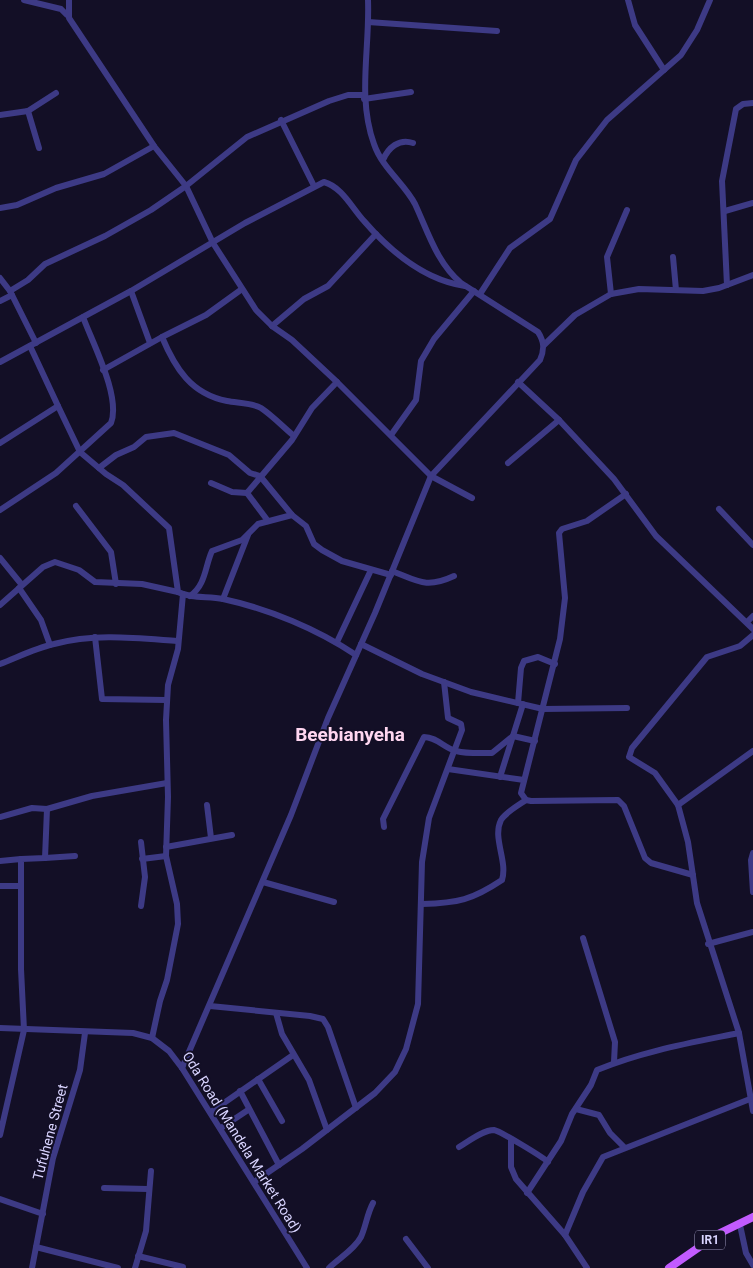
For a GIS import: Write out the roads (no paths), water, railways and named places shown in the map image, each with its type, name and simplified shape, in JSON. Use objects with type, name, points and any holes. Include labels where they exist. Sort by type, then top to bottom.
[{"type":"main road","name":"IR1","points":[[669,1268],[718,1234],[740,1225],[753,1217]]},
{"type":"street","points":[[24,0],[61,9],[67,15],[154,146],[186,186],[212,242],[256,310],[337,382],[431,476],[472,498]]},
{"type":"street","points":[[67,15],[69,0]]},
{"type":"street","points":[[182,1068],[263,882],[328,718],[431,476],[540,360],[544,345],[543,339],[538,332],[456,279],[440,258],[411,196],[383,160],[374,145],[364,97],[368,0]]},
{"type":"street","points":[[628,0],[634,26],[664,70]]},
{"type":"street","points":[[391,434],[416,400],[421,361],[434,339],[510,248],[550,219],[576,160],[607,120],[686,48],[710,0]]},
{"type":"street","points":[[368,22],[497,31]]},
{"type":"street","points":[[0,301],[28,280],[45,264],[105,236],[186,186],[247,137],[282,120],[348,95],[364,97],[411,92]]},
{"type":"street","points":[[0,115],[28,111],[56,93]]},
{"type":"street","points":[[727,285],[725,211],[722,181],[735,112],[743,104],[753,103]]},
{"type":"street","points":[[28,111],[39,148]]},
{"type":"street","points":[[282,120],[314,186]]},
{"type":"street","points":[[383,160],[394,146],[403,142],[413,143]]},
{"type":"street","points":[[0,208],[17,205],[56,188],[104,174],[154,146]]},
{"type":"street","points":[[0,362],[131,291],[212,242],[324,182],[334,185],[396,255],[441,281],[474,290]]},
{"type":"street","points":[[725,211],[753,202]]},
{"type":"street","points":[[611,294],[608,257],[627,210]]},
{"type":"street","points":[[272,326],[304,299],[328,286],[376,234]]},
{"type":"street","points":[[673,257],[676,290]]},
{"type":"street","points":[[544,345],[575,315],[611,294],[639,289],[703,291],[727,285],[753,275]]},
{"type":"street","points":[[0,278],[11,293],[58,406],[80,452],[123,485],[169,528],[180,593],[178,649],[166,700],[166,856],[177,904],[178,924],[152,1038]]},
{"type":"street","points":[[103,370],[150,343],[206,315],[242,289]]},
{"type":"street","points":[[131,291],[150,343]]},
{"type":"street","points":[[0,510],[56,473],[111,424],[115,414],[112,397],[83,317]]},
{"type":"street","points":[[162,337],[174,364],[190,383],[204,394],[221,400],[262,408],[294,436]]},
{"type":"street","points":[[247,493],[294,436],[312,408],[337,382]]},
{"type":"street","points":[[518,382],[559,420],[626,494],[656,536],[753,629]]},
{"type":"street","points":[[0,443],[58,406]]},
{"type":"street","points":[[508,463],[559,420]]},
{"type":"street","points":[[99,468],[116,455],[134,447],[146,436],[174,433],[229,455],[250,473],[260,476],[292,515],[306,526],[314,544],[342,561],[430,584],[438,583],[454,576]]},
{"type":"street","points":[[211,483],[232,492],[247,493],[268,521]]},
{"type":"street","points":[[526,800],[521,793],[555,664],[565,598],[559,533],[562,529],[586,521],[626,494]]},
{"type":"street","points":[[76,506],[111,552],[116,584]]},
{"type":"street","points":[[719,509],[753,544]]},
{"type":"street","points":[[190,596],[198,589],[205,575],[212,550],[242,540],[258,524],[292,515]]},
{"type":"street","points":[[222,599],[250,532]]},
{"type":"street","points":[[0,558],[41,620],[50,645]]},
{"type":"street","points":[[0,605],[43,567],[55,562],[79,570],[95,582],[142,584],[190,596],[222,599],[269,612],[337,642],[356,655]]},
{"type":"street","points":[[337,642],[371,570]]},
{"type":"street","points":[[747,622],[753,616]]},
{"type":"street","points":[[565,1235],[596,1166],[603,1157],[624,1147],[752,1105],[739,1033],[708,944],[697,903],[688,842],[678,805],[655,773],[630,757],[630,752],[706,657],[740,646],[753,634]]},
{"type":"street","points":[[0,664],[50,645],[95,637],[121,636],[177,641]]},
{"type":"street","points":[[95,637],[102,699],[166,700]]},
{"type":"street","points":[[361,644],[470,692],[543,709],[627,708]]},
{"type":"street","points":[[500,777],[513,736],[520,704],[521,668],[524,661],[538,657],[555,664]]},
{"type":"street","points":[[254,1182],[327,1130],[384,1085],[395,1072],[416,1022],[422,904],[422,862],[429,818],[455,751],[462,726],[448,718],[444,682]]},
{"type":"street","points":[[384,827],[383,819],[424,737],[430,737],[455,751],[492,753],[513,736]]},
{"type":"street","points":[[513,736],[535,741]]},
{"type":"street","points":[[678,805],[753,751]]},
{"type":"street","points":[[448,769],[524,780]]},
{"type":"street","points":[[0,817],[32,808],[47,809],[92,796],[167,783]]},
{"type":"street","points":[[422,904],[455,903],[476,896],[502,880],[505,872],[499,827],[502,819],[526,800],[618,800],[624,806],[646,858],[651,863],[693,875]]},
{"type":"street","points":[[207,805],[211,838]]},
{"type":"street","points":[[45,858],[47,809]]},
{"type":"street","points":[[166,847],[232,835]]},
{"type":"street","points":[[141,842],[145,877],[141,906]]},
{"type":"street","points":[[753,853],[751,860],[753,892]]},
{"type":"street","points":[[0,861],[75,856]]},
{"type":"street","points":[[142,859],[166,856]]},
{"type":"street","points":[[0,1135],[24,1030],[21,969],[21,859]]},
{"type":"street","points":[[263,882],[334,902]]},
{"type":"street","points":[[0,886],[21,886]]},
{"type":"street","points":[[708,944],[753,932]]},
{"type":"street","points":[[583,938],[615,1042],[614,1062]]},
{"type":"street","points":[[210,1006],[310,1016],[325,1021],[356,1108]]},
{"type":"street","points":[[276,1013],[282,1034],[292,1055],[309,1080],[327,1130]]},
{"type":"street","name":"Oda Road (Mandela Market Road)","points":[[0,1028],[85,1033],[133,1033],[152,1038],[169,1051],[211,1112],[307,1268]]},
{"type":"street","name":"Tufuhene Street","points":[[32,1268],[53,1158],[80,1070],[85,1033]]},
{"type":"street","points":[[526,1194],[548,1162],[591,1085],[594,1073],[614,1062],[654,1050],[739,1033]]},
{"type":"street","points":[[211,1112],[292,1055]]},
{"type":"street","points":[[258,1079],[282,1121]]},
{"type":"street","points":[[240,1091],[248,1110],[267,1140],[279,1165]]},
{"type":"street","points":[[576,1109],[593,1111],[599,1115],[610,1133],[624,1147]]},
{"type":"street","points":[[221,1128],[248,1110]]},
{"type":"street","points":[[459,1147],[485,1133],[495,1130],[540,1155],[548,1162]]},
{"type":"street","points":[[511,1139],[511,1167],[516,1180],[526,1194],[565,1235],[587,1268]]},
{"type":"street","points":[[135,1268],[146,1231],[151,1171]]},
{"type":"street","points":[[104,1188],[148,1189]]},
{"type":"street","points":[[0,1199],[43,1214]]},
{"type":"street","points":[[329,1268],[355,1246],[360,1239],[366,1216],[373,1203]]},
{"type":"street","points":[[740,1225],[746,1253],[753,1265]]},
{"type":"street","points":[[406,1239],[428,1268]]},
{"type":"street","points":[[36,1247],[118,1268]]},
{"type":"street","points":[[138,1256],[184,1267]]},
{"type":"district","name":"Beebianyeha","points":[[350,734]]}]
